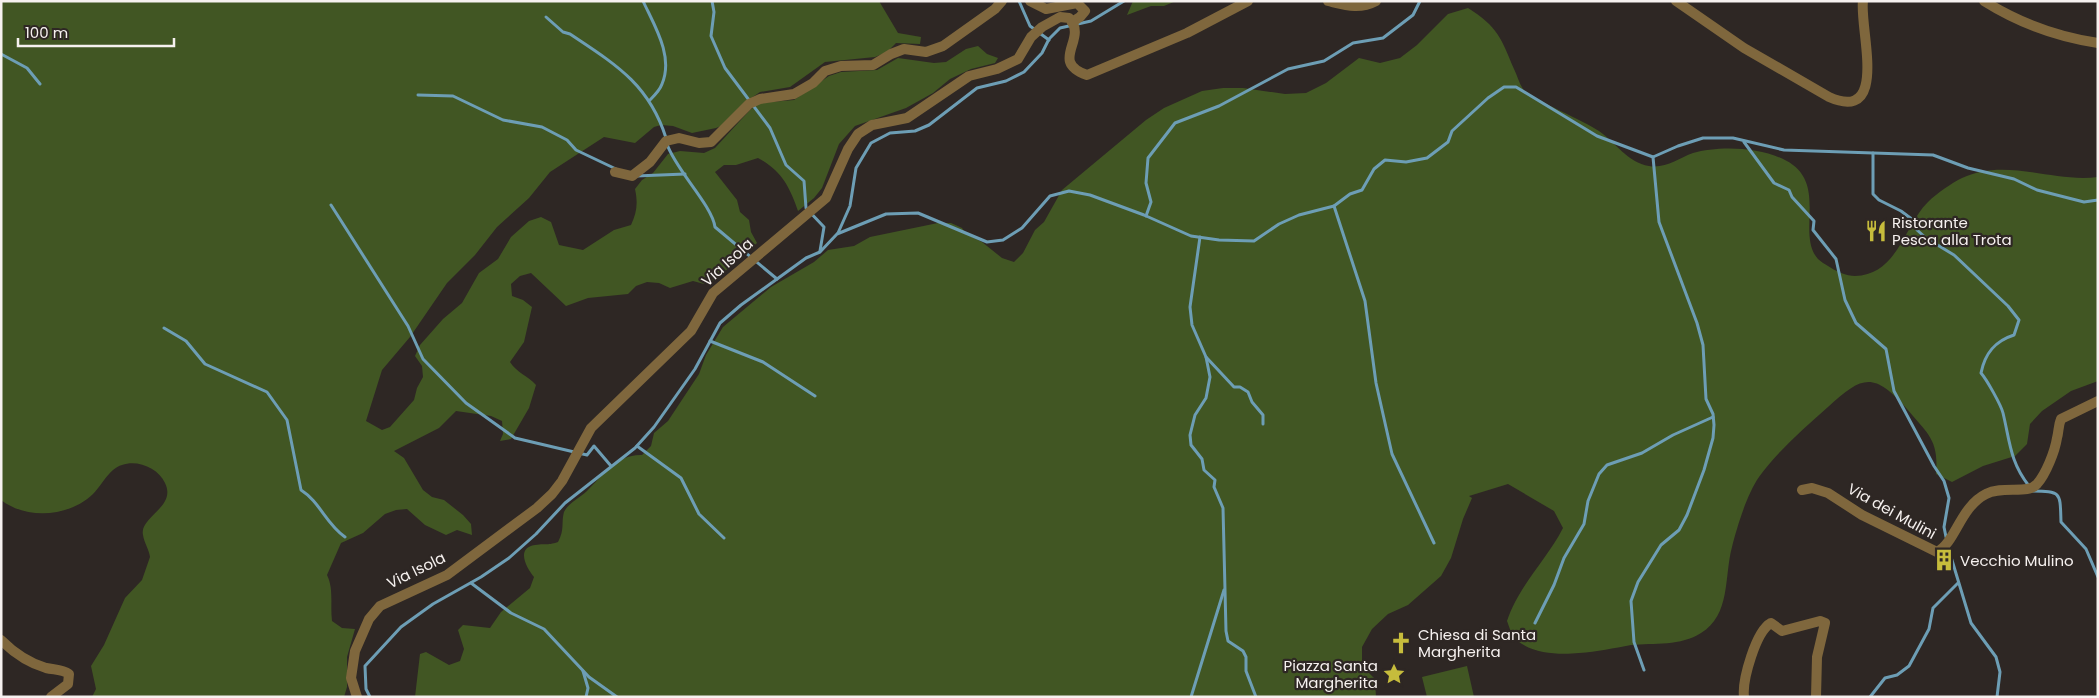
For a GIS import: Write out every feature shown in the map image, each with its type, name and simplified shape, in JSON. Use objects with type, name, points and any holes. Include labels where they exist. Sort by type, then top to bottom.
[{"type":"street","points":[[615,172],[632,176],[650,162],[666,141],[679,138],[699,143],[711,142],[749,104],[760,99],[794,94],[813,83],[825,71],[842,66],[873,65],[891,54],[904,50],[926,52],[943,46],[995,9],[1002,1]]},
{"type":"street","points":[[1030,1],[1046,9],[1077,2],[1083,6],[1085,11],[1072,22],[1076,33],[1068,55],[1070,65],[1078,72],[1087,75],[1187,33],[1248,1]]},
{"type":"street","points":[[1328,1],[1352,7],[1366,7],[1376,1]]},
{"type":"street","points":[[1676,1],[1744,48],[1838,101],[1850,101],[1860,97],[1868,80],[1863,1]]},
{"type":"street","points":[[1984,1],[2015,19],[2056,34],[2098,43]]},
{"type":"street","name":"Via Isola","points":[[357,697],[351,678],[355,651],[369,620],[380,606],[447,575],[538,508],[562,481],[591,428],[691,331],[713,293],[826,198],[848,149],[858,134],[872,125],[907,118],[969,76],[997,69],[1018,59],[1031,37],[1054,20],[1060,17],[1069,18],[1072,22]]},
{"type":"street","name":"Via dei Mulini","points":[[1802,490],[1812,488],[1828,493],[1862,516],[1937,552],[1944,546],[1970,505],[1985,494],[2010,488],[2026,490],[2033,488],[2041,477],[2055,446],[2062,419],[2098,401]]},
{"type":"street","points":[[1744,697],[1746,671],[1764,628],[1771,623],[1782,631],[1820,621],[1825,623],[1825,629],[1817,657],[1816,697]]},
{"type":"street","points":[[1,640],[28,661],[47,668],[65,670],[70,674],[68,684],[51,697]]},
{"type":"green space","points":[[1,1],[879,1],[898,33],[921,37],[920,44],[896,43],[887,52],[875,57],[825,62],[790,87],[760,92],[744,103],[721,126],[716,128],[692,133],[673,126],[661,125],[654,127],[635,143],[604,137],[550,172],[529,198],[497,227],[475,255],[447,283],[410,337],[382,370],[366,421],[382,430],[390,427],[414,400],[417,388],[423,377],[422,366],[415,356],[420,345],[443,319],[462,303],[479,273],[498,259],[511,237],[529,221],[541,217],[551,222],[559,245],[583,250],[614,230],[631,225],[636,207],[635,189],[642,180],[653,173],[668,154],[680,151],[704,153],[715,148],[750,110],[760,103],[794,100],[829,76],[841,72],[877,70],[898,58],[934,63],[946,62],[966,49],[978,46],[987,54],[998,58],[995,63],[971,69],[950,79],[933,93],[906,108],[855,126],[839,144],[822,188],[814,198],[798,211],[792,194],[784,180],[773,168],[758,158],[736,165],[724,165],[715,172],[737,200],[740,212],[749,220],[751,232],[757,243],[715,280],[704,284],[693,281],[670,288],[659,283],[647,282],[636,286],[628,294],[588,298],[566,306],[531,273],[520,276],[511,284],[512,296],[523,300],[532,307],[524,342],[510,362],[536,385],[529,408],[511,439],[500,441],[503,434],[502,421],[491,416],[456,411],[439,428],[394,451],[404,458],[423,490],[432,497],[444,500],[463,515],[471,524],[472,535],[457,530],[446,535],[425,525],[407,509],[385,514],[363,533],[341,543],[327,575],[331,591],[332,621],[342,628],[355,629],[347,657],[347,687],[344,697],[92,697],[96,689],[91,666],[104,645],[125,598],[142,580],[150,557],[143,529],[166,499],[167,491],[165,483],[156,471],[142,464],[134,463],[120,466],[113,470],[93,494],[83,502],[60,511],[35,513],[23,511],[1,500]]},
{"type":"green space","points":[[1133,1],[1176,1],[1164,6],[1151,6],[1127,15]]},
{"type":"green space","points":[[1468,8],[1486,21],[1497,34],[1506,49],[1519,82],[1527,93],[1599,131],[1628,157],[1641,164],[1655,167],[1704,150],[1744,149],[1771,154],[1793,165],[1802,175],[1807,187],[1812,249],[1822,262],[1834,270],[1848,275],[1855,276],[1869,273],[1881,267],[1899,247],[1928,202],[1945,188],[1962,178],[1979,172],[1995,170],[2012,170],[2064,177],[2098,177],[2098,381],[2071,391],[2042,411],[2030,424],[2027,444],[2015,456],[1983,466],[1952,482],[1936,474],[1936,453],[1931,438],[1896,397],[1877,384],[1868,382],[1850,389],[1792,440],[1759,477],[1747,501],[1737,530],[1732,547],[1725,594],[1717,616],[1711,625],[1701,633],[1676,642],[1631,645],[1592,652],[1563,654],[1536,650],[1515,638],[1507,621],[1512,608],[1563,528],[1554,511],[1508,484],[1469,496],[1472,498],[1463,519],[1451,558],[1441,576],[1408,605],[1388,614],[1372,629],[1362,647],[1362,666],[1375,679],[1376,697],[415,697],[420,654],[426,652],[449,665],[460,661],[464,649],[458,630],[463,625],[490,628],[501,612],[530,588],[534,577],[524,559],[525,550],[535,545],[558,542],[564,512],[568,506],[584,494],[611,467],[625,458],[642,455],[651,446],[654,433],[668,421],[699,374],[706,355],[723,327],[771,287],[814,262],[828,250],[854,246],[870,237],[938,223],[951,223],[962,228],[966,234],[982,242],[1002,258],[1014,262],[1023,253],[1035,230],[1044,222],[1062,190],[1146,120],[1164,108],[1202,91],[1223,88],[1243,88],[1285,94],[1306,93],[1326,83],[1359,58],[1380,63],[1400,58],[1417,45],[1448,14]]},
{"type":"green space","points":[[1467,666],[1474,697],[1427,697],[1422,677]]},
{"type":"waterway","points":[[643,1],[657,30],[666,63],[661,86],[650,100]]},
{"type":"waterway","points":[[712,1],[714,12],[711,36],[725,68],[770,128],[786,165],[804,181],[806,208],[824,227],[820,251]]},
{"type":"waterway","points":[[1019,1],[1030,26],[1049,40]]},
{"type":"waterway","points":[[838,233],[850,206],[856,168],[871,143],[890,133],[915,131],[929,125],[977,88],[1006,81],[1024,72],[1042,53],[1049,39],[1060,28],[1091,21],[1124,1]]},
{"type":"waterway","points":[[1146,216],[1151,202],[1146,183],[1148,158],[1175,123],[1219,106],[1288,69],[1324,61],[1353,43],[1383,38],[1413,15],[1420,1]]},
{"type":"waterway","points":[[546,17],[563,32],[570,34],[602,55],[629,77],[650,103],[659,119],[666,138]]},
{"type":"waterway","points":[[1,54],[27,68],[40,84]]},
{"type":"waterway","points":[[370,697],[366,689],[365,666],[401,627],[433,604],[481,577],[509,558],[536,534],[565,503],[635,448],[654,427],[695,369],[720,323],[741,305],[806,258],[820,252],[837,234],[886,214],[918,213],[987,242],[1003,240],[1022,228],[1050,196],[1069,191],[1090,195],[1144,215],[1191,236],[1219,240],[1254,241],[1279,224],[1299,215],[1334,206],[1350,194],[1362,190],[1374,169],[1385,160],[1406,162],[1427,158],[1448,142],[1452,131],[1488,98],[1504,87],[1516,87],[1597,136],[1653,157],[1703,138],[1733,138],[1784,150],[1933,155],[1968,168],[2014,179],[2037,190],[2084,202],[2098,200]]},
{"type":"waterway","points":[[418,95],[453,96],[503,120],[542,127],[567,140],[576,150],[616,169]]},
{"type":"waterway","points":[[1744,142],[1774,183],[1789,190],[1792,197],[1814,221],[1813,230],[1836,259],[1845,300],[1856,323],[1886,349],[1894,391],[1944,481],[1949,498],[1944,527],[1946,537]]},
{"type":"waterway","points":[[667,144],[677,164],[707,208],[715,227],[777,279]]},
{"type":"waterway","points":[[1873,153],[1873,194],[1879,200],[1901,211],[1913,220],[1917,230],[1926,238],[1954,255],[2008,306],[2019,320],[2014,335],[1996,344],[1988,354],[1981,373],[2002,409],[2014,460],[2029,486]]},
{"type":"waterway","points":[[1644,670],[1634,642],[1631,601],[1638,582],[1661,545],[1679,530],[1687,515],[1704,470],[1713,438],[1714,425],[1713,414],[1706,399],[1703,345],[1697,323],[1659,222],[1653,157]]},
{"type":"waterway","points":[[636,176],[685,174]]},
{"type":"waterway","points":[[331,205],[408,326],[423,359],[466,403],[515,438],[587,455],[594,446],[611,466]]},
{"type":"waterway","points":[[1334,206],[1365,301],[1376,383],[1392,454],[1434,543]]},
{"type":"waterway","points":[[1200,237],[1190,307],[1192,325],[1206,357],[1210,377],[1206,398],[1195,415],[1190,435],[1191,445],[1202,459],[1204,470],[1215,480],[1214,487],[1223,508],[1226,631],[1228,641],[1243,651],[1246,657],[1246,671],[1256,697]]},
{"type":"waterway","points":[[164,328],[186,341],[205,364],[267,392],[287,420],[301,490],[308,495],[338,532],[345,537]]},
{"type":"waterway","points":[[710,341],[763,362],[815,396]]},
{"type":"waterway","points":[[1206,357],[1234,387],[1240,387],[1248,392],[1252,402],[1263,415],[1263,424]]},
{"type":"waterway","points":[[1535,623],[1554,585],[1564,558],[1584,524],[1588,501],[1599,474],[1607,465],[1642,453],[1673,435],[1713,417]]},
{"type":"waterway","points":[[637,446],[681,478],[699,514],[724,538]]},
{"type":"waterway","points":[[2033,491],[2054,493],[2057,496],[2060,505],[2061,522],[2086,549],[2098,577]]},
{"type":"waterway","points":[[1948,547],[1971,623],[1996,657],[2000,672],[1997,697]]},
{"type":"waterway","points":[[471,583],[511,613],[544,629],[589,677],[617,697]]},
{"type":"waterway","points":[[1870,697],[1885,678],[1897,675],[1909,666],[1929,629],[1933,608],[1958,583]]},
{"type":"waterway","points":[[1191,697],[1224,590]]},
{"type":"waterway","points":[[583,671],[588,688],[586,697]]},
{"type":"place","name":"Ristorante Pesca alla Trota","points":[[1876,231]]},
{"type":"place","name":"Vecchio Mulino","points":[[1944,560]]},
{"type":"place","name":"Chiesa di Santa Margherita","points":[[1401,643]]},
{"type":"place","name":"Piazza Santa Margherita","points":[[1394,674]]}]
